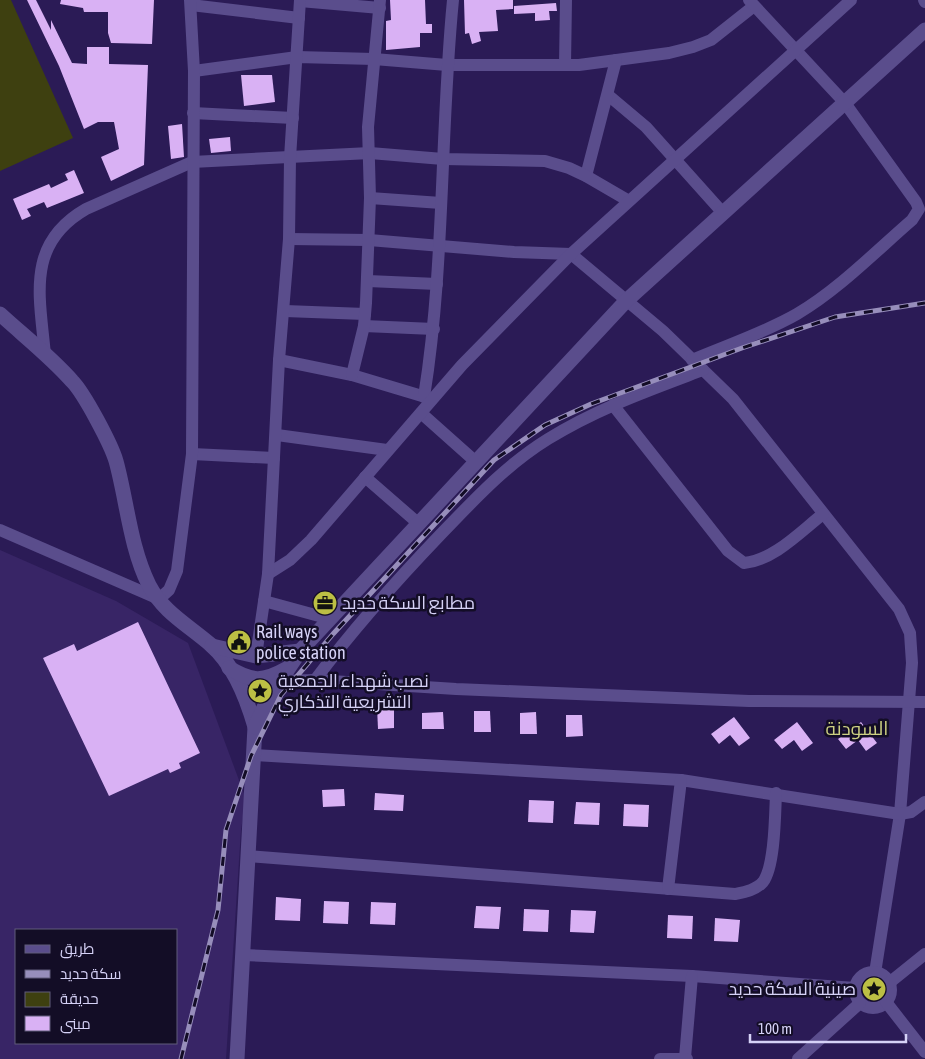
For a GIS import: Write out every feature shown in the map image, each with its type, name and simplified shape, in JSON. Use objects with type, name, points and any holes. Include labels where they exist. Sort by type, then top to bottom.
[{"type":"street","points":[[256,656],[268,574],[279,360],[285,311],[289,239],[290,158],[300,0],[380,4],[368,127],[370,198],[368,282],[365,320],[352,375]]},
{"type":"street","points":[[268,574],[290,560],[311,540],[421,413],[428,398],[437,284],[447,65],[453,0]]},
{"type":"street","points":[[565,65],[566,0]]},
{"type":"street","points":[[428,398],[571,254],[852,0]]},
{"type":"street","points":[[159,600],[169,590],[177,572],[192,454],[192,162],[194,71],[190,3],[299,18]]},
{"type":"street","points":[[194,71],[297,58],[374,59],[447,65],[565,65],[616,60],[669,53],[702,43],[722,32],[752,3],[845,103],[919,209],[912,220],[824,296],[796,314],[764,330],[692,360]]},
{"type":"street","points":[[255,727],[283,675],[300,651],[626,301],[925,30]]},
{"type":"street","points":[[586,176],[616,60]]},
{"type":"street","points":[[608,96],[646,127],[723,213]]},
{"type":"street","points":[[193,113],[293,118]]},
{"type":"street","points":[[45,355],[40,268],[55,235],[72,217],[86,209],[192,162],[370,153],[442,159],[545,161],[569,168],[586,176],[629,201]]},
{"type":"street","points":[[370,198],[441,203]]},
{"type":"street","points":[[289,239],[369,240],[514,252],[571,254],[663,331],[733,399],[899,609],[910,633],[912,663],[900,814],[875,973]]},
{"type":"street","points":[[368,282],[437,284]]},
{"type":"street","points":[[285,311],[434,329]]},
{"type":"street","points":[[0,314],[74,382],[104,434],[115,459],[139,556],[149,584],[169,613],[212,646],[228,667],[241,687],[255,727],[237,1059]]},
{"type":"street","points":[[279,360],[352,375],[428,398]]},
{"type":"street","points":[[315,680],[361,620],[480,491],[513,464],[547,439],[613,405],[703,370]]},
{"type":"street","points":[[613,405],[728,551],[744,563],[757,562],[772,553],[823,514]]},
{"type":"street","points":[[421,413],[476,462]]},
{"type":"street","points":[[276,435],[387,450]]},
{"type":"street","points":[[192,454],[274,458]]},
{"type":"street","points":[[364,478],[418,524]]},
{"type":"street","points":[[0,530],[159,600]]},
{"type":"street","points":[[264,602],[330,619]]},
{"type":"street","points":[[212,646],[256,656],[300,651]]},
{"type":"street","points":[[228,667],[253,680],[283,675],[315,680],[456,689],[749,701],[925,702]]},
{"type":"street","points":[[254,755],[681,780],[776,793],[900,814],[910,812],[925,802]]},
{"type":"street","points":[[668,889],[681,780]]},
{"type":"street","points":[[248,856],[735,894],[754,889],[764,881],[772,851],[776,793]]},
{"type":"street","points":[[889,983],[925,954]]},
{"type":"street","points":[[243,955],[692,976],[855,988]]},
{"type":"street","points":[[875,973],[883,976],[889,983],[889,996],[886,1002],[875,1008],[860,1003],[856,996],[855,988],[862,976],[875,973]]},
{"type":"street","points":[[660,1059],[686,1059],[692,976]]},
{"type":"street","points":[[886,1002],[925,1052]]},
{"type":"street","points":[[798,1059],[860,1003]]},
{"type":"shaded area","points":[[0,550],[116,601],[188,643],[246,799],[241,830],[226,1059],[0,1059]]},
{"type":"green space","points":[[0,0],[11,0],[73,138],[0,171]]},
{"type":"building","points":[[27,0],[36,0],[51,30],[51,20],[72,63],[87,64],[87,47],[109,47],[109,64],[148,65],[144,165],[111,181],[101,157],[119,149],[114,122],[98,122],[84,129],[59,66]]},
{"type":"building","points":[[61,0],[154,0],[152,44],[111,43],[108,33],[108,12],[84,12],[83,8],[60,4]]},
{"type":"building","points":[[390,0],[425,0],[426,24],[432,24],[432,33],[420,33],[420,47],[386,50],[386,21],[391,20]]},
{"type":"building","points":[[464,0],[513,0],[513,9],[496,10],[498,31],[479,32],[481,41],[472,44],[469,33],[465,34]]},
{"type":"building","points":[[556,3],[557,11],[549,11],[550,20],[535,21],[535,13],[514,14],[514,6]]},
{"type":"building","points":[[241,75],[272,75],[275,102],[244,106]]},
{"type":"building","points":[[182,124],[184,157],[171,159],[168,126]]},
{"type":"building","points":[[230,137],[231,151],[211,153],[209,139]]},
{"type":"building","points":[[74,170],[84,193],[47,208],[44,202],[27,209],[31,216],[22,220],[13,199],[49,184],[51,188],[68,180],[65,174]]},
{"type":"building","points":[[138,622],[200,753],[179,763],[181,768],[170,773],[168,769],[109,796],[43,658],[74,644],[77,651]]},
{"type":"building","points":[[377,707],[394,707],[394,728],[378,729]]},
{"type":"building","points":[[474,711],[490,711],[491,732],[474,732]]},
{"type":"building","points":[[443,712],[444,729],[422,729],[422,713]]},
{"type":"building","points":[[536,712],[537,734],[520,734],[520,713]]},
{"type":"building","points":[[566,715],[582,715],[583,736],[566,737]]},
{"type":"building","points":[[734,717],[750,738],[739,746],[730,735],[719,744],[711,734]]},
{"type":"building","points":[[797,722],[813,743],[802,751],[794,740],[782,749],[774,740]]},
{"type":"building","points":[[861,722],[877,743],[866,751],[858,740],[846,749],[838,739]]},
{"type":"building","points":[[344,789],[345,806],[323,807],[322,790]]},
{"type":"building","points":[[375,793],[404,795],[403,811],[374,810]]},
{"type":"building","points":[[529,800],[554,801],[553,823],[528,822]]},
{"type":"building","points":[[576,802],[600,803],[599,825],[574,824]]},
{"type":"building","points":[[624,804],[649,805],[648,827],[623,826]]},
{"type":"building","points":[[276,897],[301,899],[300,921],[275,920]]},
{"type":"building","points":[[324,901],[349,902],[348,924],[323,923]]},
{"type":"building","points":[[371,902],[396,903],[395,925],[370,924]]},
{"type":"building","points":[[476,906],[501,907],[499,929],[474,928]]},
{"type":"building","points":[[524,909],[549,910],[548,932],[523,931]]},
{"type":"building","points":[[571,910],[596,911],[594,933],[570,932]]},
{"type":"building","points":[[668,915],[693,916],[692,939],[667,938]]},
{"type":"building","points":[[715,918],[740,920],[738,942],[714,941]]},
{"type":"railway","points":[[181,1059],[218,910],[226,830],[251,756],[281,695],[333,634],[494,460],[545,425],[591,404],[742,348],[835,317],[925,303]]},
{"type":"place","name":"مطابع السكة حديد","points":[[325,603]]},
{"type":"place","name":"Rail ways police station","points":[[239,642]]},
{"type":"place","name":"نصب شهداء الجمعية التشريعية التذكاري","points":[[260,691]]},
{"type":"place","name":"صينية السكة حديد","points":[[874,989]]},
{"type":"district","name":"السودنة","points":[[857,728]]}]
